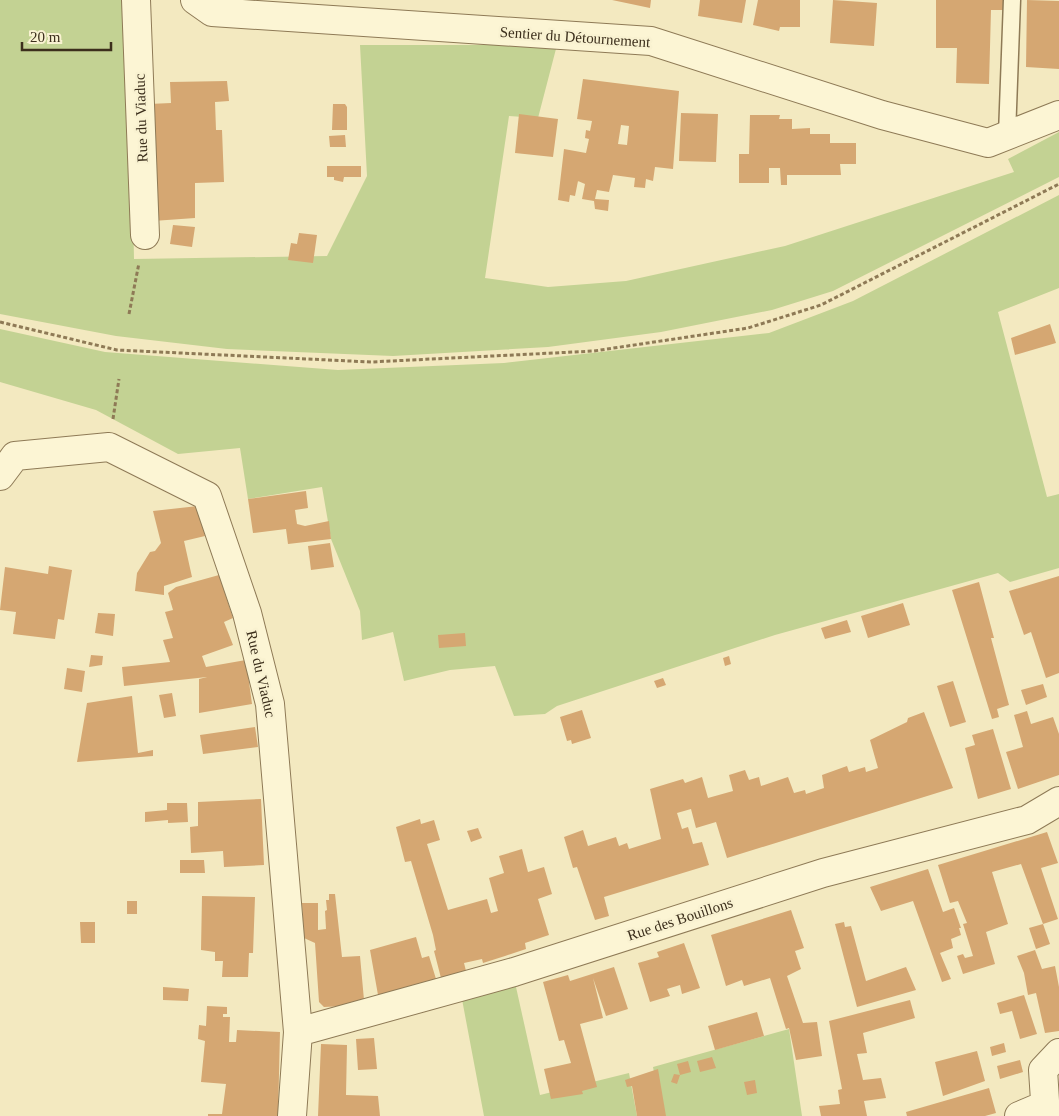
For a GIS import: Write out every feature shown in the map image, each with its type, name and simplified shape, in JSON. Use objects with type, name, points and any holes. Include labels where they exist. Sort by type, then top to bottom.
[{"type":"street","name":"Rue du Viaduc","points":[[136,0],[145,235]]},
{"type":"street","name":"Sentier du Détournement","points":[[195,0],[212,12],[651,41],[882,115],[988,143],[1059,115]]},
{"type":"street","name":"Rue du Viaduc","points":[[109,447],[207,496],[247,613],[270,704],[298,1032],[292,1116]]},
{"type":"street","points":[[0,476],[15,456],[109,447]]},
{"type":"street","name":"Rue des Bouillons","points":[[298,1032],[514,972],[823,873],[1027,820],[1059,801]]},
{"type":"street","points":[[1019,1116],[1045,1111],[1042,1070],[1059,1053]]},
{"type":"lane","points":[[1008,135],[1012,0]]},
{"type":"path","points":[[0,322],[117,350],[371,362],[594,351],[748,328],[821,305],[1059,184]]},
{"type":"path","points":[[129,314],[145,235]]},
{"type":"path","points":[[109,447],[119,379]]},
{"type":"green space","points":[[0,0],[125,0],[130,54],[134,259],[327,256],[367,176],[360,45],[557,45],[538,118],[509,116],[485,278],[548,287],[626,281],[785,246],[1014,172],[1008,159],[1059,132],[1059,177],[833,291],[772,310],[661,332],[548,347],[393,356],[227,349],[116,336],[0,314]]},
{"type":"green space","points":[[1059,195],[1059,288],[998,312],[1047,497],[1059,494],[1059,568],[1010,582],[998,573],[775,635],[557,706],[545,714],[514,716],[495,666],[450,670],[404,681],[393,632],[362,640],[360,611],[331,539],[322,487],[248,499],[240,448],[178,454],[96,410],[0,382],[0,329],[105,352],[338,370],[504,363],[769,333],[853,301]]},
{"type":"green space","points":[[514,978],[540,1095],[629,1073],[637,1116],[484,1116],[461,994]]},
{"type":"green space","points":[[789,1029],[802,1116],[662,1116],[653,1067]]},
{"type":"building","points":[[612,0],[651,0],[650,8]]},
{"type":"building","points":[[700,0],[746,0],[742,23],[698,16]]},
{"type":"building","points":[[758,0],[800,0],[800,27],[780,27],[779,31],[753,25]]},
{"type":"building","points":[[833,0],[877,3],[874,46],[830,43]]},
{"type":"building","points":[[936,0],[1008,0],[1008,10],[991,10],[989,84],[956,83],[957,48],[936,48]]},
{"type":"building","points":[[1027,0],[1059,1],[1059,69],[1026,67]]},
{"type":"building","points":[[583,79],[679,91],[673,169],[655,167],[653,181],[646,179],[645,188],[634,187],[635,178],[613,175],[609,192],[597,190],[595,199],[609,200],[608,211],[595,209],[594,201],[582,199],[585,184],[578,181],[575,196],[570,195],[569,202],[558,200],[564,149],[586,153],[589,139],[585,138],[586,130],[590,131],[592,121],[577,119]],"holes":[[[621,125],[629,126],[627,145],[618,144]]]},
{"type":"building","points":[[227,81],[229,101],[215,102],[216,130],[222,130],[224,182],[195,183],[195,218],[153,221],[149,104],[171,103],[170,82]]},
{"type":"building","points":[[333,104],[345,104],[347,107],[347,130],[332,130]]},
{"type":"building","points":[[681,113],[718,114],[716,162],[679,161]]},
{"type":"building","points":[[519,114],[558,119],[553,157],[515,153]]},
{"type":"building","points":[[750,115],[780,115],[779,119],[792,119],[792,129],[810,128],[810,134],[830,134],[830,143],[856,143],[856,164],[840,164],[841,175],[787,175],[787,185],[781,185],[780,168],[769,168],[769,183],[739,183],[739,154],[749,154]]},
{"type":"building","points":[[345,135],[346,147],[330,147],[329,136]]},
{"type":"building","points":[[327,166],[361,166],[361,177],[344,177],[343,182],[334,180],[334,177],[327,177]]},
{"type":"building","points":[[173,225],[195,227],[192,247],[170,244]]},
{"type":"building","points":[[299,233],[317,235],[313,263],[288,260],[291,243],[297,244]]},
{"type":"building","points":[[1050,324],[1056,343],[1015,355],[1011,338]]},
{"type":"building","points":[[306,491],[308,508],[295,510],[297,524],[305,526],[329,521],[331,539],[288,544],[286,529],[253,533],[248,499]]},
{"type":"building","points":[[198,506],[205,536],[184,541],[192,577],[164,586],[164,595],[135,591],[137,573],[150,552],[155,551],[161,543],[153,511]]},
{"type":"building","points":[[330,543],[334,567],[311,570],[308,546]]},
{"type":"building","points":[[49,566],[72,570],[64,620],[58,619],[55,639],[13,634],[16,612],[0,610],[5,567],[48,574]]},
{"type":"building","points":[[219,575],[233,618],[224,622],[233,645],[202,656],[206,667],[246,660],[252,704],[199,713],[199,679],[207,677],[124,686],[122,667],[170,662],[163,640],[173,638],[165,612],[173,610],[168,593],[176,587]]},
{"type":"building","points":[[1059,576],[1059,673],[1046,678],[1031,632],[1024,635],[1009,591]]},
{"type":"building","points":[[979,582],[994,638],[991,638],[1009,705],[997,709],[999,717],[992,719],[952,590]]},
{"type":"building","points":[[903,603],[910,625],[868,638],[861,616]]},
{"type":"building","points":[[98,613],[115,614],[113,636],[95,633]]},
{"type":"building","points":[[847,620],[851,632],[825,639],[821,628]]},
{"type":"building","points":[[465,633],[466,646],[439,648],[438,635]]},
{"type":"building","points":[[91,655],[103,656],[102,665],[89,667]]},
{"type":"building","points":[[729,656],[731,664],[725,666],[723,658]]},
{"type":"building","points":[[67,668],[85,671],[82,692],[64,689]]},
{"type":"building","points":[[663,678],[666,685],[657,688],[654,681]]},
{"type":"building","points":[[953,681],[966,722],[950,727],[937,686]]},
{"type":"building","points":[[1043,684],[1047,697],[1026,705],[1021,690]]},
{"type":"building","points":[[172,693],[176,716],[164,718],[159,695]]},
{"type":"building","points":[[132,696],[138,753],[153,750],[153,756],[77,762],[87,703]]},
{"type":"building","points":[[582,710],[591,738],[572,744],[571,740],[567,741],[560,717]]},
{"type":"building","points":[[1027,711],[1031,724],[1053,717],[1059,734],[1059,775],[1018,789],[1006,752],[1023,747],[1014,715]]},
{"type":"building","points":[[924,712],[953,788],[727,858],[716,822],[696,828],[691,809],[677,813],[682,829],[688,827],[693,844],[702,842],[709,865],[604,897],[609,916],[595,920],[577,867],[573,868],[564,837],[583,830],[588,846],[616,837],[619,846],[627,843],[629,849],[661,839],[650,789],[683,779],[685,783],[702,777],[708,798],[733,791],[729,775],[745,770],[749,780],[759,777],[761,786],[788,777],[794,793],[805,790],[806,794],[824,788],[822,775],[847,766],[849,772],[865,767],[866,772],[878,768],[870,740],[907,722],[908,718]]},
{"type":"building","points":[[255,727],[258,747],[203,754],[200,735]]},
{"type":"building","points":[[993,729],[1011,789],[978,799],[965,748],[975,745],[972,735]]},
{"type":"building","points":[[261,799],[264,865],[224,867],[223,851],[191,853],[190,827],[198,826],[198,802]]},
{"type":"building","points":[[167,803],[187,803],[188,822],[168,823],[168,820],[145,822],[145,812],[167,810]]},
{"type":"building","points":[[420,819],[421,824],[434,820],[440,840],[427,844],[448,910],[487,899],[491,913],[498,911],[489,878],[504,873],[499,856],[522,849],[528,872],[544,867],[552,894],[538,899],[549,935],[525,943],[526,949],[505,956],[483,963],[482,959],[464,963],[466,971],[441,978],[434,951],[436,950],[433,935],[411,861],[405,862],[396,827]]},
{"type":"building","points":[[478,828],[482,838],[471,842],[467,831]]},
{"type":"building","points":[[1047,832],[1058,863],[1041,868],[1058,919],[1043,924],[1021,864],[992,872],[1008,924],[986,932],[995,964],[963,974],[957,956],[963,954],[965,958],[973,956],[963,924],[967,923],[958,901],[950,903],[938,865]]},
{"type":"building","points":[[180,860],[204,860],[205,873],[180,873]]},
{"type":"building","points":[[928,869],[943,912],[954,908],[961,928],[959,928],[961,935],[951,939],[953,948],[940,953],[951,979],[942,982],[913,901],[881,911],[870,887]]},
{"type":"building","points":[[329,894],[335,894],[342,957],[360,956],[364,1000],[345,1006],[324,1007],[319,1002],[315,943],[304,938],[302,903],[318,903],[318,930],[326,929],[325,911],[327,910],[326,900],[329,900]]},
{"type":"building","points":[[202,896],[255,897],[253,953],[249,953],[248,977],[222,977],[223,961],[215,961],[215,952],[201,950]]},
{"type":"building","points":[[127,901],[137,901],[137,914],[127,914]]},
{"type":"building","points":[[791,910],[804,948],[795,951],[801,969],[787,976],[803,1023],[817,1022],[822,1056],[796,1060],[789,1028],[786,1029],[770,978],[744,986],[742,980],[726,986],[711,935]]},
{"type":"building","points":[[80,922],[95,922],[95,943],[81,943]]},
{"type":"building","points":[[844,922],[845,927],[851,926],[866,981],[906,967],[916,990],[857,1007],[835,924]]},
{"type":"building","points":[[1043,924],[1050,944],[1036,949],[1029,928]]},
{"type":"building","points":[[416,937],[422,958],[429,956],[436,979],[378,995],[370,950]]},
{"type":"building","points":[[684,943],[700,988],[682,994],[680,985],[667,989],[670,996],[650,1002],[638,963],[659,957],[657,952]]},
{"type":"building","points":[[1035,950],[1042,969],[1055,966],[1059,987],[1059,1031],[1045,1033],[1036,993],[1028,995],[1024,973],[1017,956]]},
{"type":"building","points":[[614,967],[628,1009],[606,1016],[593,978],[603,1018],[580,1024],[597,1087],[582,1091],[583,1094],[551,1099],[544,1069],[571,1063],[564,1040],[559,1041],[543,982],[568,975],[570,981]]},
{"type":"building","points":[[163,987],[189,989],[188,1001],[163,1000]]},
{"type":"building","points":[[1024,995],[1037,1034],[1020,1039],[1012,1011],[1000,1014],[997,1003]]},
{"type":"building","points":[[910,1000],[915,1018],[863,1033],[867,1053],[857,1054],[863,1080],[881,1078],[886,1098],[864,1101],[867,1116],[821,1116],[819,1106],[840,1104],[838,1090],[842,1089],[829,1021]]},
{"type":"building","points":[[207,1006],[227,1007],[227,1014],[223,1014],[223,1017],[230,1017],[229,1042],[236,1042],[237,1030],[280,1032],[278,1116],[208,1116],[208,1114],[222,1114],[226,1084],[201,1082],[205,1041],[198,1039],[199,1025],[206,1026]]},
{"type":"building","points":[[757,1012],[764,1036],[715,1050],[708,1026]]},
{"type":"building","points":[[374,1038],[377,1069],[358,1070],[356,1039]]},
{"type":"building","points":[[1004,1043],[1006,1052],[992,1056],[990,1047]]},
{"type":"building","points":[[321,1044],[347,1045],[346,1095],[378,1096],[380,1116],[318,1116]]},
{"type":"building","points":[[977,1051],[985,1081],[943,1096],[935,1062]]},
{"type":"building","points":[[712,1057],[716,1068],[700,1072],[697,1061]]},
{"type":"building","points":[[1020,1060],[1023,1072],[1000,1079],[997,1066]]},
{"type":"building","points":[[688,1061],[691,1072],[680,1075],[677,1064]]},
{"type":"building","points":[[658,1069],[666,1116],[637,1116],[632,1086],[627,1087],[625,1080]]},
{"type":"building","points":[[674,1074],[680,1075],[677,1084],[671,1082]]},
{"type":"building","points":[[755,1080],[757,1093],[747,1095],[744,1082]]},
{"type":"building","points":[[989,1088],[996,1113],[985,1116],[907,1116],[906,1112]]}]
